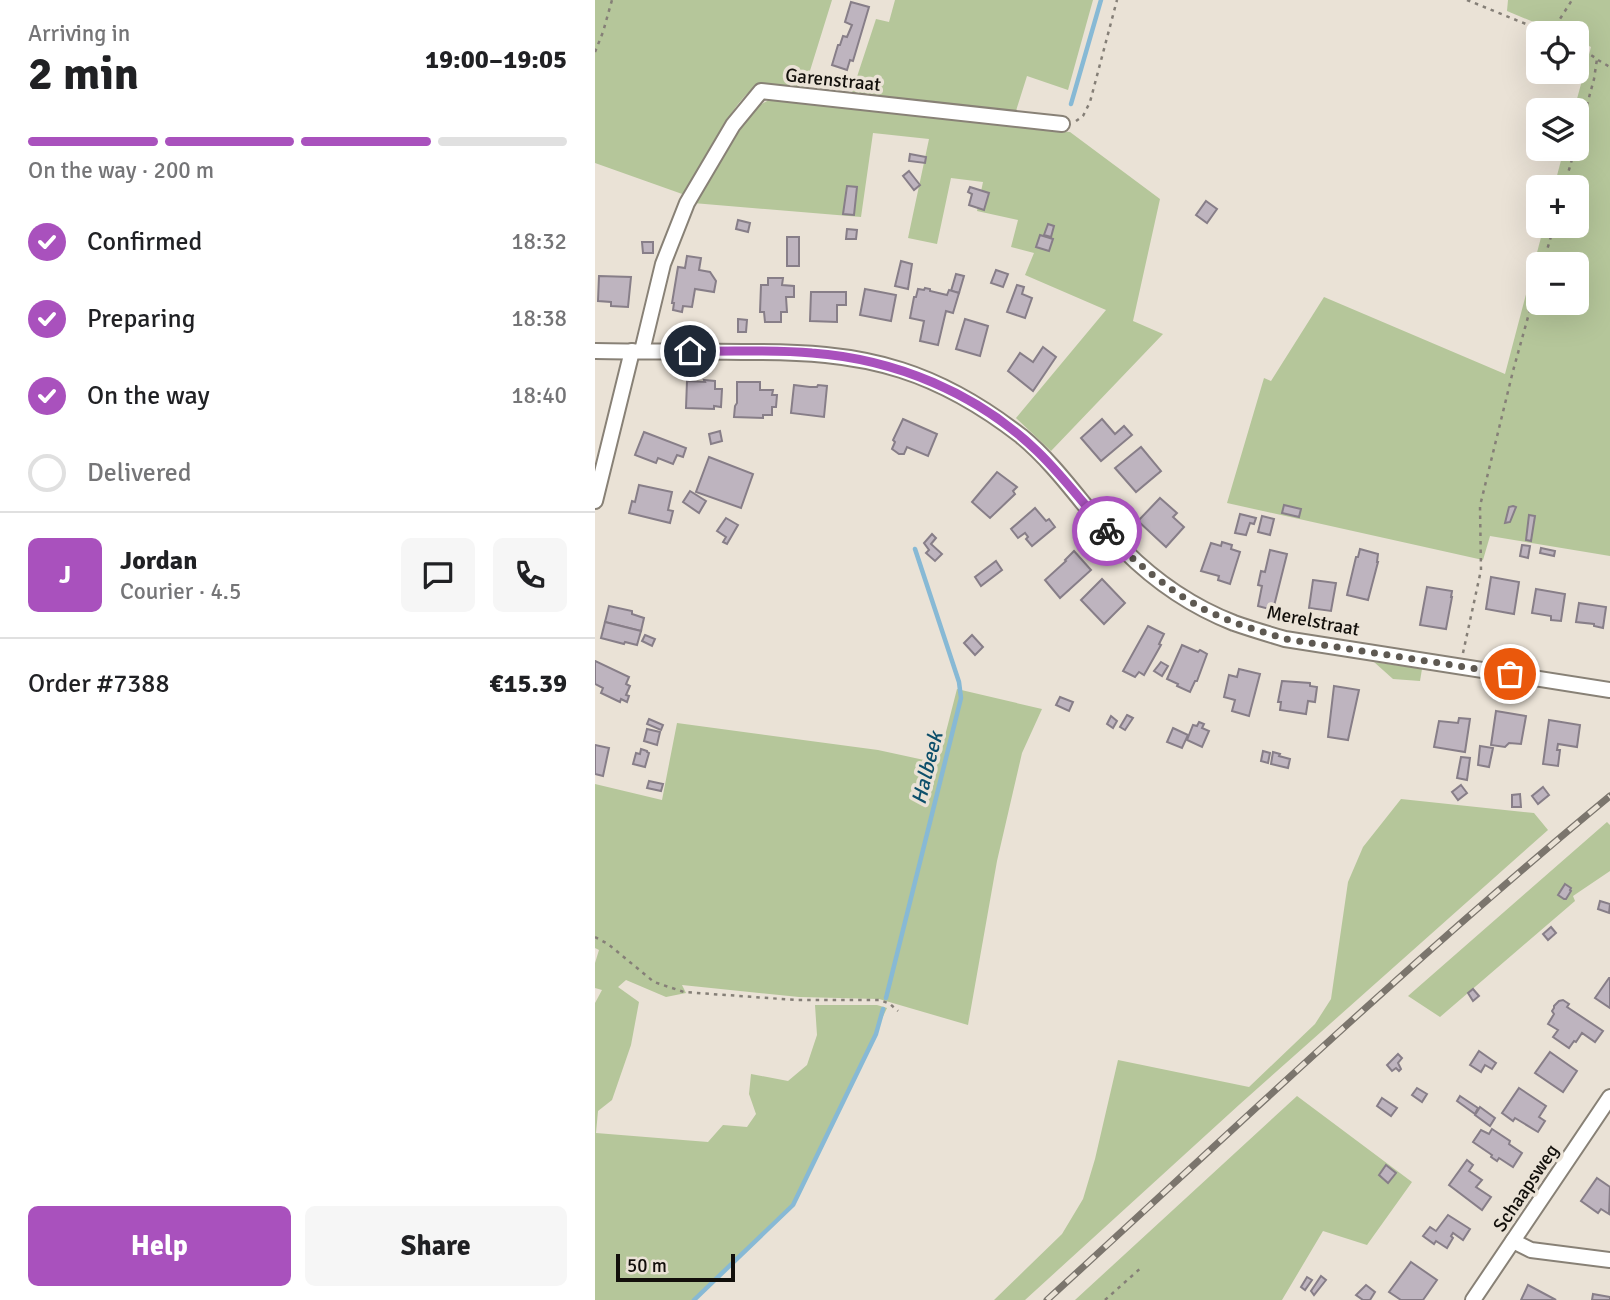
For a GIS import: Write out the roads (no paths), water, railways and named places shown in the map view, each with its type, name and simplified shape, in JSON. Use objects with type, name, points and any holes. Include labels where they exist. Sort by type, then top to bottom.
[{"type":"street","name":"Garenstraat","points":[[595,501],[663,264],[687,202],[733,125],[761,91],[1062,124]]},
{"type":"street","name":"Merelstraat","points":[[595,351],[811,352],[873,362],[927,379],[976,405],[1021,437],[1038,452],[1123,550],[1178,594],[1203,609],[1235,623],[1285,639],[1610,690]]},
{"type":"street","name":"Schaapsweg","points":[[1473,1300],[1610,1097]]},
{"type":"street","points":[[1513,1241],[1531,1250],[1610,1261]]},
{"type":"waterway","name":"Halbeek","points":[[1071,104],[1101,0]]},
{"type":"waterway","name":"Halbeek","points":[[886,998],[961,698],[959,682],[915,549]]},
{"type":"waterway","name":"Halbeek","points":[[694,1300],[793,1205],[876,1034],[883,1009]]},
{"type":"railway","points":[[1047,1300],[1466,918],[1610,796]]}]
